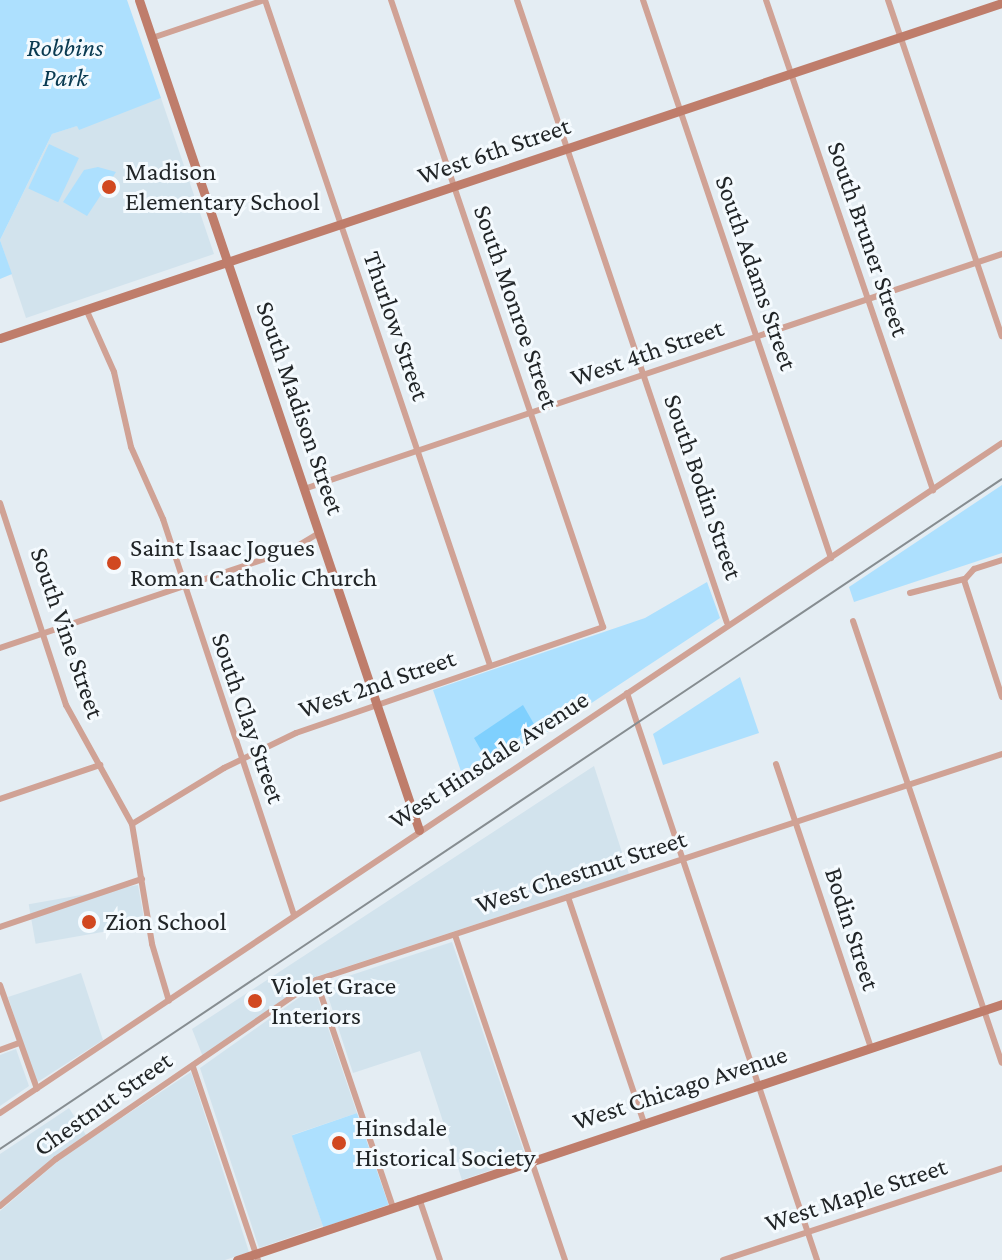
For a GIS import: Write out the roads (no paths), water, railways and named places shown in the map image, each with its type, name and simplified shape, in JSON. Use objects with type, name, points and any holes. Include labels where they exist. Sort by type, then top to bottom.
[{"type":"street","name":"South Madison Street","points":[[139,0],[419,830]]},
{"type":"street","points":[[152,38],[265,0]]},
{"type":"street","name":"Thurlow Street","points":[[265,0],[490,665]]},
{"type":"street","name":"South Monroe Street","points":[[391,0],[603,627]]},
{"type":"street","name":"South Bodin Street","points":[[517,0],[727,623]]},
{"type":"street","name":"South Adams Street","points":[[643,0],[831,558]]},
{"type":"street","name":"South Bruner Street","points":[[766,0],[933,490]]},
{"type":"street","points":[[888,0],[1002,336]]},
{"type":"street","name":"West 6th Street","points":[[0,338],[1002,3]]},
{"type":"street","name":"West 4th Street","points":[[304,489],[1002,254]]},
{"type":"street","name":"South Clay Street","points":[[86,309],[114,372],[131,447],[163,519],[294,915]]},
{"type":"street","name":"West Hinsdale Avenue","points":[[0,1113],[727,623],[831,558],[1002,443]]},
{"type":"street","name":"South Vine Street","points":[[0,503],[66,705],[132,824],[152,944],[169,1001]]},
{"type":"street","points":[[0,648],[289,551],[319,533]]},
{"type":"street","points":[[910,593],[965,577],[1002,560]]},
{"type":"street","points":[[965,577],[1002,697]]},
{"type":"street","points":[[853,621],[1002,1063]]},
{"type":"street","name":"West 2nd Street","points":[[132,824],[241,759],[377,704],[603,627]]},
{"type":"street","points":[[627,693],[817,1260]]},
{"type":"street","name":"West Chestnut Street","points":[[193,1067],[316,980],[1002,754]]},
{"type":"street","name":"Bodin Street","points":[[776,764],[871,1048]]},
{"type":"street","points":[[0,799],[100,765]]},
{"type":"street","points":[[0,927],[142,879]]},
{"type":"street","points":[[568,897],[644,1123]]},
{"type":"street","points":[[455,935],[565,1260]]},
{"type":"street","points":[[316,980],[393,1207]]},
{"type":"street","points":[[0,985],[37,1089]]},
{"type":"street","name":"West Chicago Avenue","points":[[237,1260],[257,1257],[419,1198],[1002,1004]]},
{"type":"street","points":[[0,1050],[19,1043]]},
{"type":"street","points":[[193,1067],[257,1257]]},
{"type":"street","name":"Chestnut Street","points":[[0,1206],[56,1159],[193,1067]]},
{"type":"street","name":"West Maple Street","points":[[723,1260],[1002,1168]]},
{"type":"street","points":[[419,1198],[440,1260]]},
{"type":"railway","points":[[0,1149],[1002,479]]},
{"type":"place","name":"Madison Elementary School","points":[[109,187]]},
{"type":"place","name":"Saint Isaac Jogues Roman Catholic Church","points":[[114,563]]},
{"type":"place","name":"Zion School","points":[[89,922]]},
{"type":"place","name":"Violet Grace Interiors","points":[[255,1001]]},
{"type":"place","name":"Hinsdale Historical Society","points":[[339,1143]]},
{"type":"park label","name":"Robbins Park","points":[[65,63]]}]
